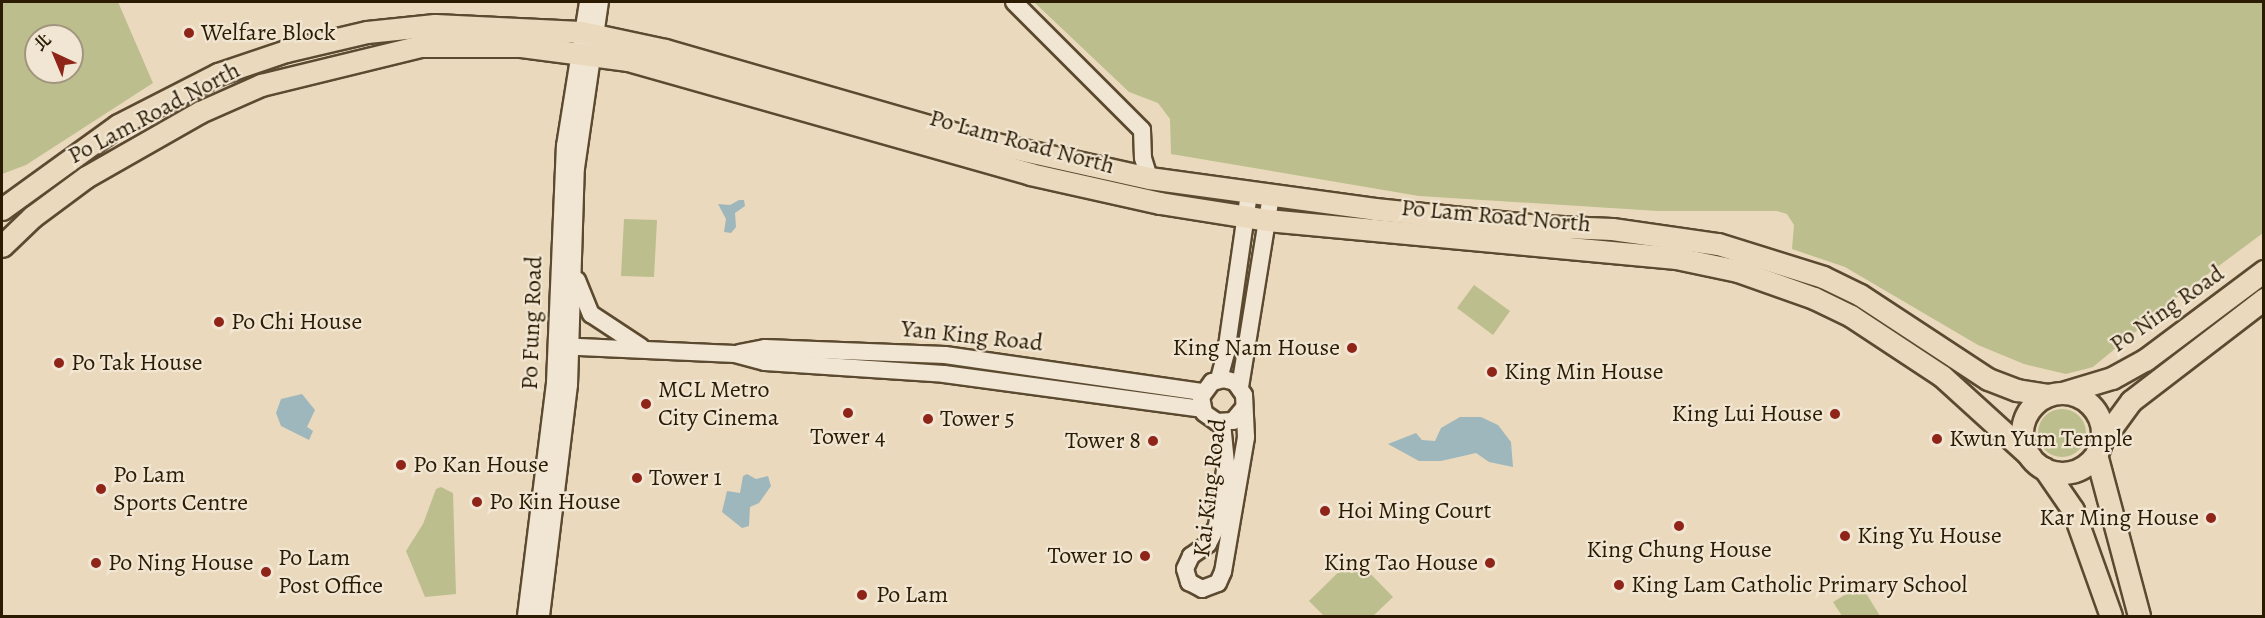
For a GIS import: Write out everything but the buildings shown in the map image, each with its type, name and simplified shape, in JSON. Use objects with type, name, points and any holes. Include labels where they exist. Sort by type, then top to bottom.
[{"type":"main road","name":"Po Lam Road North","points":[[2,209],[118,125],[218,74],[286,51],[367,32],[435,25],[588,43],[974,139],[1149,178],[1249,194],[1467,220],[1612,229],[1718,244],[1823,277],[1860,295],[1988,379],[2017,390],[2055,394]]},
{"type":"main road","name":"Po Lam Road North","points":[[2,246],[32,217],[95,171],[200,112],[261,85],[421,46],[588,43],[628,60],[794,105],[1030,174],[1160,203],[1267,220],[1599,249],[1676,258],[1738,271],[1814,298],[1851,316],[1942,376],[2037,462]]},
{"type":"main road","name":"Po Ning Road","points":[[2055,394],[2112,378],[2145,360],[2264,271]]},
{"type":"main road","name":"Po Ning Road","points":[[2098,448],[2131,401],[2264,299]]},
{"type":"main road","points":[[2111,616],[2073,510],[2023,441],[2025,420],[2037,402],[2055,394],[2078,396],[2095,411],[2102,429],[2098,448],[2139,616]]},
{"type":"main road","points":[[2037,462],[2055,472],[2078,469],[2098,448]]},
{"type":"street","points":[[588,2],[588,43]]},
{"type":"street","points":[[588,43],[600,2]]},
{"type":"street","points":[[1014,2],[1142,130],[1143,159],[1149,178]]},
{"type":"street","name":"Po Fung Road","points":[[526,616],[574,274],[576,168],[588,43]]},
{"type":"street","name":"Po Fung Road","points":[[541,616],[563,456],[562,180],[588,43]]},
{"type":"street","points":[[1219,379],[1249,194]]},
{"type":"street","name":"Kai King Road","points":[[1222,423],[1226,463],[1217,526],[1208,544],[1191,556],[1185,569],[1189,582],[1202,589],[1218,583],[1223,572],[1246,437],[1240,387],[1271,195]]},
{"type":"street","name":"Yan King Road","points":[[574,274],[591,314],[642,348]]},
{"type":"street","name":"Yan King Road","points":[[564,347],[642,348],[735,354],[765,362],[994,379],[1202,409]]},
{"type":"street","name":"Yan King Road","points":[[735,354],[765,348],[945,355],[1203,392]]},
{"type":"street","name":"Kai King Road","points":[[1240,387],[1230,380],[1219,379],[1203,392],[1202,409],[1212,420],[1222,423],[1233,421],[1244,408]]},
{"type":"street","points":[[1204,518],[1210,528],[1208,544]]},
{"type":"green space","points":[[2,2],[118,2],[153,83],[26,165],[2,174]]},
{"type":"green space","points":[[1034,2],[2263,2],[2263,233],[2181,294],[2093,367],[2066,374],[2024,364],[1978,345],[1845,267],[1792,249],[1794,225],[1787,214],[1777,211],[1658,211],[1419,196],[1171,154],[1170,119],[1158,103],[1129,92]]},
{"type":"green space","points":[[624,219],[657,220],[654,277],[621,276]]},
{"type":"green space","points":[[1474,285],[1510,311],[1493,335],[1457,308]]},
{"type":"green space","points":[[2062,409],[2079,416],[2086,433],[2079,450],[2062,457],[2045,450],[2038,433],[2045,416]]},
{"type":"green space","points":[[441,487],[453,493],[456,594],[425,597],[406,551],[423,524],[436,489]]},
{"type":"green space","points":[[1354,557],[1393,597],[1373,616],[1324,616],[1309,601]]},
{"type":"green space","points":[[1861,585],[1880,616],[1842,616],[1833,602]]},
{"type":"water","points":[[744,200],[745,206],[735,213],[736,227],[731,233],[724,232],[726,219],[718,204],[730,205]]},
{"type":"water","points":[[302,394],[315,410],[307,427],[313,431],[309,440],[281,426],[276,413],[281,399]]},
{"type":"water","points":[[1460,417],[1481,417],[1498,425],[1511,442],[1513,467],[1489,462],[1476,453],[1441,461],[1419,461],[1388,444],[1416,433],[1422,440],[1435,441],[1441,428]]},
{"type":"water","points":[[747,474],[756,479],[768,476],[771,486],[759,503],[750,507],[749,526],[742,528],[722,512],[727,491],[740,493],[743,476]]},
{"type":"place","name":"Welfare Block","points":[[189,33]]},
{"type":"place","name":"Po Chi House","points":[[219,322]]},
{"type":"place","name":"King Nam House","points":[[1352,348]]},
{"type":"place","name":"Po Tak House","points":[[59,363]]},
{"type":"place","name":"King Min House","points":[[1492,372]]},
{"type":"place","name":"MCL Metro City Cinema","points":[[646,404]]},
{"type":"place","name":"Tower 4","points":[[848,413]]},
{"type":"place","name":"King Lui House","points":[[1835,414]]},
{"type":"place","name":"Tower 5","points":[[928,419]]},
{"type":"place","name":"Kwun Yum Temple","points":[[1937,439]]},
{"type":"place","name":"Tower 8","points":[[1153,441]]},
{"type":"place","name":"Po Kan House","points":[[401,465]]},
{"type":"place","name":"Tower 1","points":[[637,478]]},
{"type":"place","name":"Po Lam Sports Centre","points":[[101,489]]},
{"type":"place","name":"Po Kin House","points":[[477,502]]},
{"type":"place","name":"Hoi Ming Court","points":[[1325,511]]},
{"type":"place","name":"Kar Ming House","points":[[2211,518]]},
{"type":"place","name":"King Chung House","points":[[1679,526]]},
{"type":"place","name":"King Yu House","points":[[1845,536]]},
{"type":"place","name":"Tower 10","points":[[1145,556]]},
{"type":"place","name":"Po Ning House","points":[[96,563]]},
{"type":"place","name":"King Tao House","points":[[1490,563]]},
{"type":"place","name":"Po Lam Post Office","points":[[266,572]]},
{"type":"place","name":"King Lam Catholic Primary School","points":[[1619,585]]},
{"type":"place","name":"Po Lam","points":[[862,595]]}]
